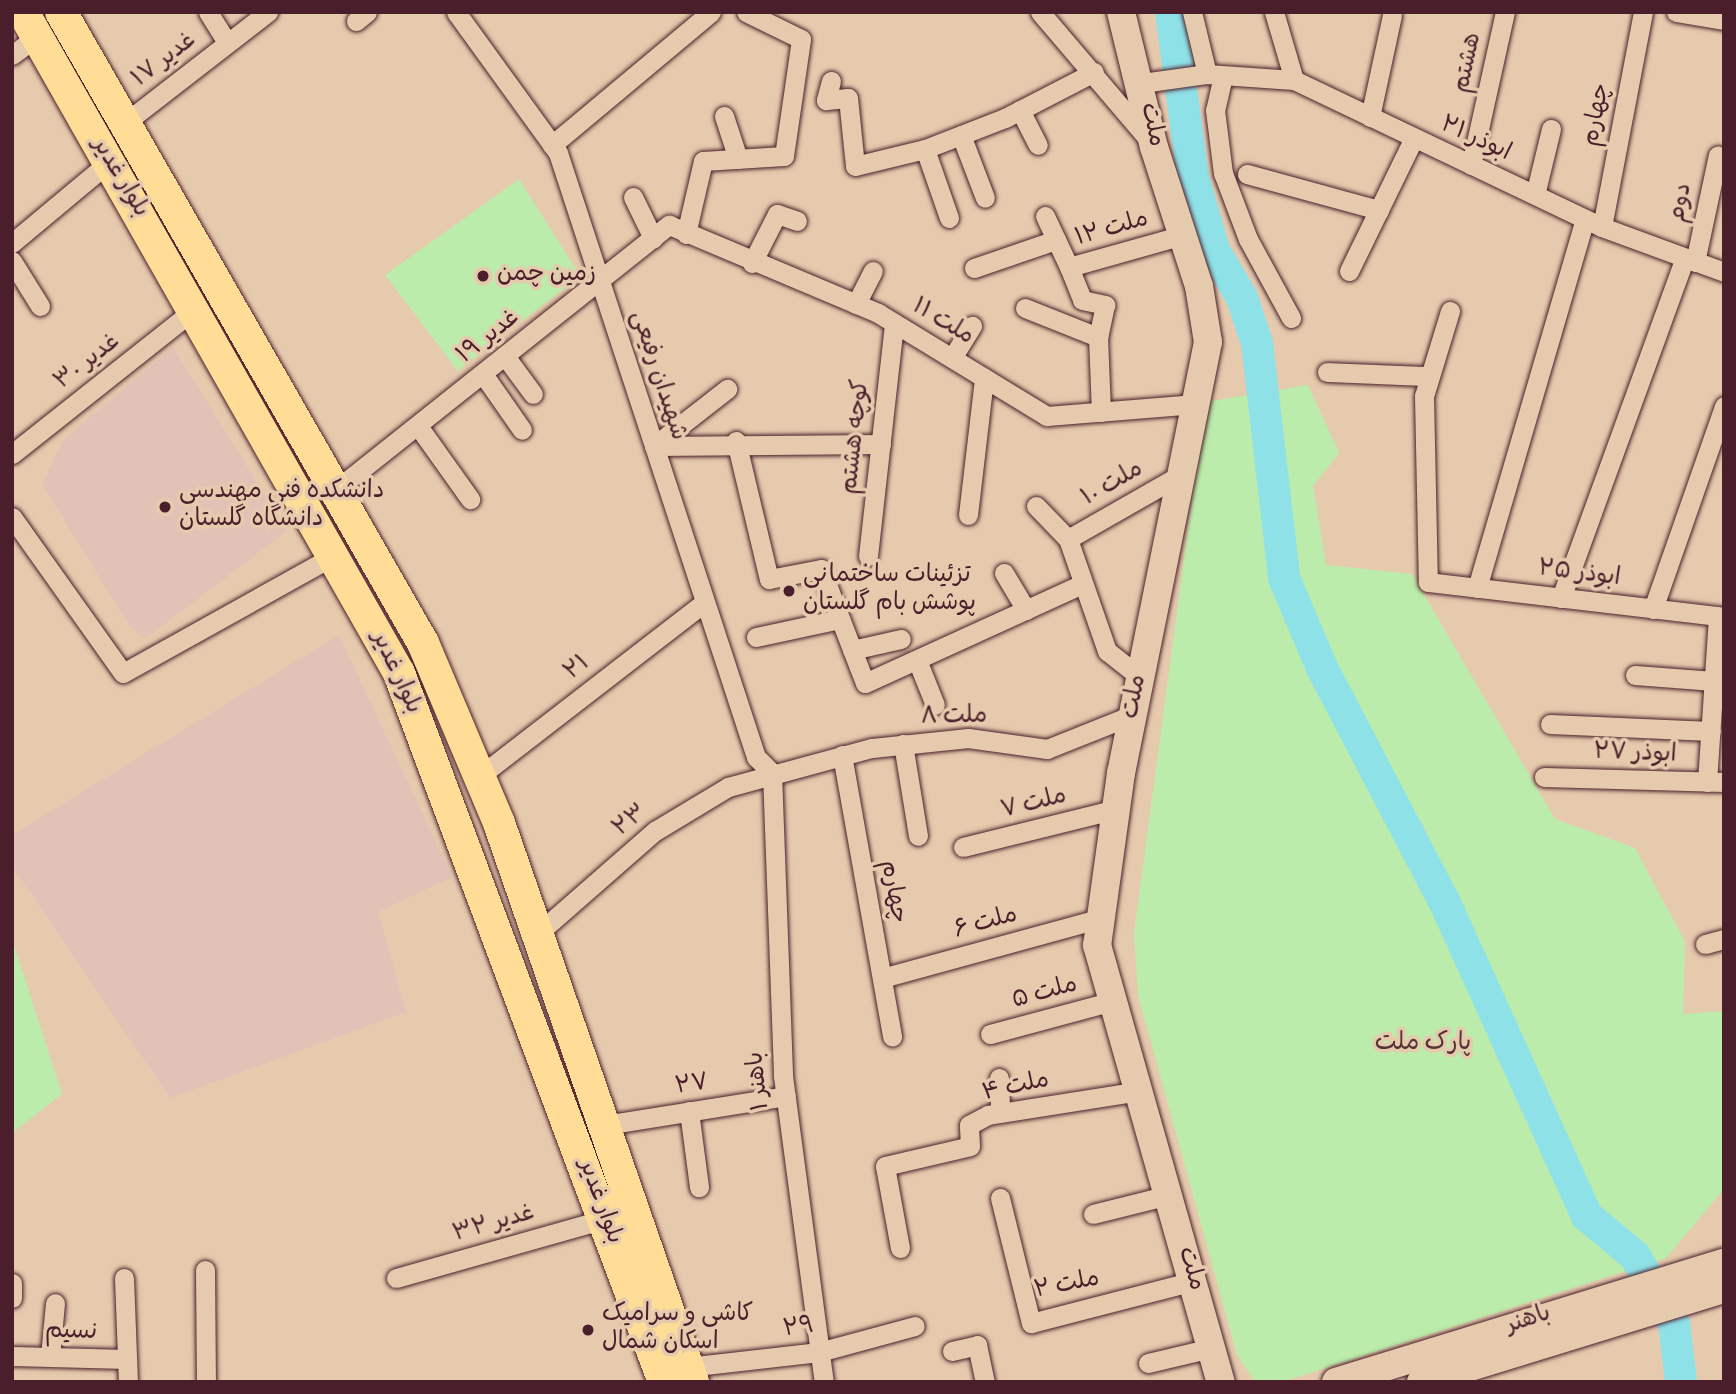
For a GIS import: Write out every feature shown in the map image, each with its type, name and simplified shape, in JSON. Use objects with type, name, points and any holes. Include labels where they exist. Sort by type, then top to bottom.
[{"type":"main road","name":"بلوار غدیر","points":[[61,12],[338,488],[423,643],[481,775],[605,1125],[669,1377]]},
{"type":"main road","name":"ملت","points":[[1121,12],[1142,83],[1154,147],[1183,235],[1208,342],[1132,715],[1097,945],[1220,1382]]},
{"type":"main road","name":"بلوار غدیر","points":[[30,24],[399,673],[606,1219],[669,1377]]},
{"type":"main road","name":"باهنر","points":[[1336,1382],[1724,1264]]},
{"type":"main road","name":"باهنر","points":[[1424,1381],[1724,1289]]},
{"type":"street","points":[[208,12],[228,43]]},
{"type":"street","name":"شهیدان رفیعی","points":[[456,12],[552,145],[600,281],[756,757],[772,773]]},
{"type":"street","points":[[552,145],[711,12]]},
{"type":"street","points":[[677,230],[703,161],[783,156],[801,39],[746,12]]},
{"type":"street","points":[[1040,12],[1094,72],[1154,147]]},
{"type":"street","points":[[1192,12],[1211,75],[1223,173],[1248,239],[1291,318]]},
{"type":"street","points":[[1274,12],[1294,80]]},
{"type":"street","name":"هشتم","points":[[1471,165],[1505,12]]},
{"type":"street","name":"چهارم","points":[[1477,588],[1508,478],[1593,223],[1643,12]]},
{"type":"street","points":[[1676,12],[1724,20]]},
{"type":"street","name":"۱۷ غدیر","points":[[127,122],[264,13]]},
{"type":"street","points":[[1370,117],[1392,15]]},
{"type":"street","points":[[12,55],[30,24]]},
{"type":"street","points":[[831,81],[825,100],[848,98],[855,166],[925,149],[961,135],[1020,110],[1094,72]]},
{"type":"street","name":"۲۱ ابوذر","points":[[1142,83],[1211,75],[1294,80],[1593,223],[1724,272]]},
{"type":"street","points":[[1020,110],[1038,145]]},
{"type":"street","points":[[724,116],[737,159]]},
{"type":"street","points":[[1535,195],[1551,129]]},
{"type":"street","points":[[961,135],[985,198]]},
{"type":"street","points":[[1349,271],[1414,138]]},
{"type":"street","points":[[925,149],[949,218]]},
{"type":"street","name":"دوم","points":[[1561,598],[1647,360],[1690,260],[1718,155]]},
{"type":"street","points":[[12,243],[109,162]]},
{"type":"street","points":[[1247,174],[1378,210]]},
{"type":"street","points":[[633,197],[653,237]]},
{"type":"street","points":[[752,263],[778,214],[797,220]]},
{"type":"street","name":"۱۲ ملت","points":[[1045,216],[1069,267],[1183,235]]},
{"type":"street","name":"۱۹ غدیر","points":[[338,488],[653,237],[677,230]]},
{"type":"street","name":"۱۱ ملت","points":[[677,230],[856,304],[894,323],[1047,416],[1196,404]]},
{"type":"street","points":[[974,268],[1056,240]]},
{"type":"street","points":[[12,261],[40,306]]},
{"type":"street","points":[[1069,267],[1082,300],[1105,304],[1098,337],[1101,412]]},
{"type":"street","points":[[856,304],[873,271]]},
{"type":"street","points":[[1025,308],[1098,337]]},
{"type":"street","name":"غدیر ۳۰","points":[[12,454],[194,310]]},
{"type":"street","points":[[1327,372],[1427,376],[1450,311]]},
{"type":"street","name":"کوچه هشتم","points":[[868,556],[894,323]]},
{"type":"street","points":[[952,358],[972,326]]},
{"type":"street","points":[[505,356],[533,394]]},
{"type":"street","points":[[483,374],[522,430]]},
{"type":"street","name":"ابوذر ۲۵","points":[[1427,376],[1428,582],[1721,617]]},
{"type":"street","points":[[968,515],[984,378]]},
{"type":"street","points":[[654,446],[727,389]]},
{"type":"street","points":[[1653,609],[1724,406]]},
{"type":"street","points":[[418,426],[470,499]]},
{"type":"street","points":[[654,446],[736,442],[881,444]]},
{"type":"street","points":[[736,442],[769,579],[821,569],[865,684],[1080,585]]},
{"type":"street","name":"ملت ۱۰","points":[[1068,538],[1182,474]]},
{"type":"street","points":[[1036,506],[1068,538],[1080,585],[1107,651],[1140,677]]},
{"type":"street","points":[[12,517],[123,673],[333,556]]},
{"type":"street","points":[[1004,573],[1026,610]]},
{"type":"street","name":"۲۱","points":[[481,775],[705,602]]},
{"type":"street","points":[[1716,782],[1711,731],[1721,617]]},
{"type":"street","points":[[756,637],[840,619]]},
{"type":"street","points":[[852,650],[901,639]]},
{"type":"street","points":[[917,660],[935,705]]},
{"type":"street","points":[[1635,675],[1714,681]]},
{"type":"street","name":"۸ ملت","points":[[772,773],[842,755],[903,744],[968,737],[1047,749],[1132,715]]},
{"type":"street","points":[[1550,724],[1711,731]]},
{"type":"street","points":[[903,744],[918,836]]},
{"type":"street","name":"چهارم","points":[[842,755],[892,1037]]},
{"type":"street","name":"۲۳","points":[[537,935],[655,831],[728,788],[772,773]]},
{"type":"street","name":"باهنر ۱","points":[[772,773],[786,1096],[824,1382]]},
{"type":"street","name":"ابوذر ۲۷","points":[[1544,777],[1716,782]]},
{"type":"street","name":"۷ ملت","points":[[962,847],[1116,809]]},
{"type":"street","name":"۶ ملت","points":[[882,978],[1102,918]]},
{"type":"street","points":[[1704,944],[1724,939]]},
{"type":"street","name":"۵ ملت","points":[[990,1034],[1113,1001]]},
{"type":"street","points":[[999,1078],[1000,1113]]},
{"type":"street","name":"۴ ملت","points":[[900,1248],[885,1166],[970,1146],[969,1125],[1000,1113],[1139,1091]]},
{"type":"street","name":"۲۷","points":[[605,1125],[786,1096]]},
{"type":"street","points":[[689,1111],[699,1187]]},
{"type":"street","points":[[1093,1214],[1169,1195]]},
{"type":"street","name":"۲ ملت","points":[[1000,1198],[1031,1323],[1193,1281]]},
{"type":"street","name":"۳۲ غدیر","points":[[397,1278],[606,1219]]},
{"type":"street","points":[[205,1270],[206,1382]]},
{"type":"street","points":[[124,1279],[128,1382]]},
{"type":"street","points":[[12,1283],[12,1297]]},
{"type":"street","points":[[50,1357],[55,1303]]},
{"type":"street","name":"۲۹","points":[[669,1377],[818,1352],[915,1326]]},
{"type":"street","points":[[952,1351],[977,1345],[985,1382]]},
{"type":"street","points":[[1148,1363],[1211,1348]]},
{"type":"street","name":"نسیم","points":[[12,1356],[127,1359]]},
{"type":"shaded area","name":"دانشکده فنی مهندسی دانشگاه گلستان","points":[[173,347],[287,531],[145,639],[130,627],[42,484],[64,439]]},
{"type":"shaded area","points":[[339,635],[452,877],[378,912],[406,1012],[170,1098],[12,866],[12,835]]},
{"type":"green space","name":"زمین چمن","points":[[519,179],[580,276],[458,371],[385,275]]},
{"type":"green space","name":"پارک ملت","points":[[1308,385],[1339,453],[1313,486],[1326,565],[1412,574],[1555,819],[1635,848],[1685,942],[1683,1014],[1724,1011],[1724,1189],[1666,1258],[1282,1382],[1255,1382],[1237,1355],[1138,995],[1134,933],[1205,402]]},
{"type":"green space","points":[[12,939],[62,1094],[12,1133]]},
{"type":"waterway","points":[[1171,12],[1193,178],[1214,250],[1242,298],[1257,343],[1284,578],[1322,668],[1444,901],[1587,1216],[1635,1256],[1674,1323],[1681,1382]]},
{"type":"place","name":"زمین چمن","points":[[483,276]]},
{"type":"place","name":"دانشکده فنی مهندسی دانشگاه گلستان","points":[[165,507]]},
{"type":"place","name":"تزئینات ساختمانی پوشش بام گلستان","points":[[789,591]]},
{"type":"place","name":"کاشی و سرامیک اسکان شمال","points":[[588,1330]]}]
